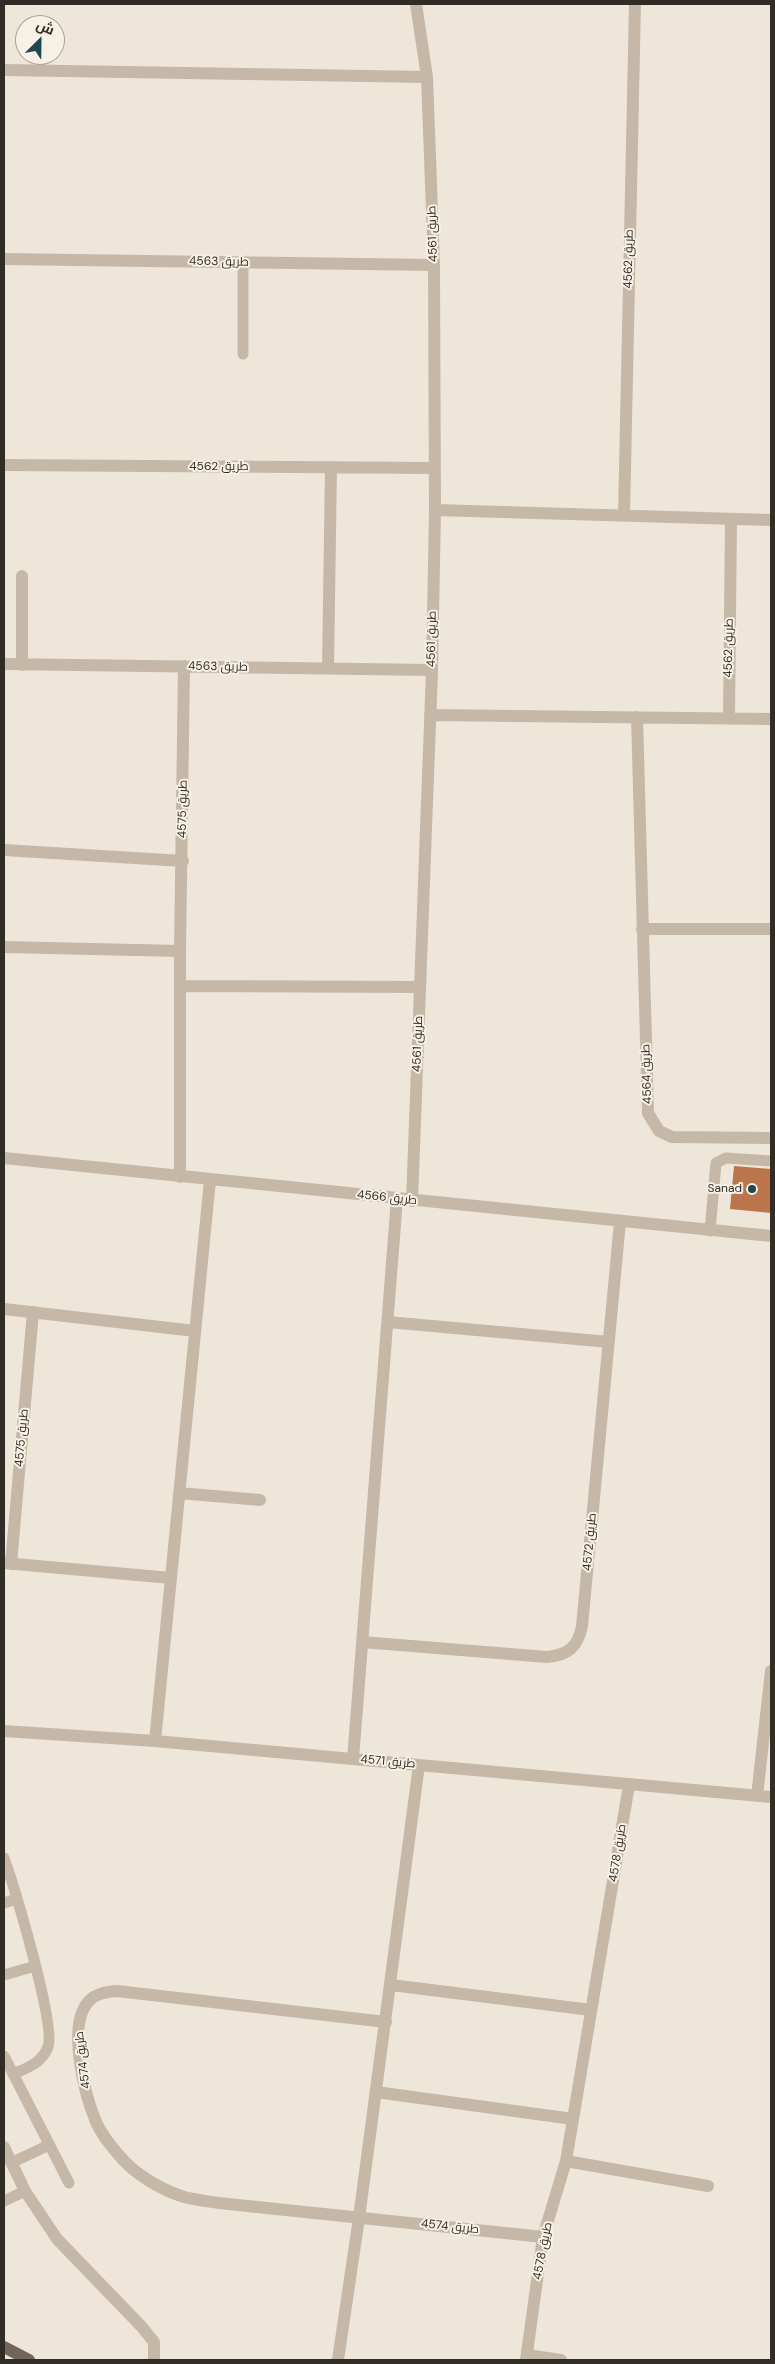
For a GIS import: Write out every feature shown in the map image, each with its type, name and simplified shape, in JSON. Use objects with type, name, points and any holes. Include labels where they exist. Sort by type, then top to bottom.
[{"type":"main road","points":[[4,2347],[29,2360]]},
{"type":"street","name":"طريق 4561","points":[[412,1201],[432,670],[435,510],[434,265],[427,77],[416,4]]},
{"type":"street","name":"طريق 4562","points":[[624,515],[635,4]]},
{"type":"street","points":[[4,70],[427,77]]},
{"type":"street","name":"طريق 4563","points":[[4,259],[434,265]]},
{"type":"street","name":"طريق 4562","points":[[4,465],[435,468]]},
{"type":"street","points":[[328,668],[331,467]]},
{"type":"street","points":[[435,510],[771,520]]},
{"type":"street","name":"طريق 4562","points":[[729,718],[731,519]]},
{"type":"street","points":[[22,576],[22,665]]},
{"type":"street","name":"طريق 4563","points":[[4,664],[432,670]]},
{"type":"street","name":"طريق 4575","points":[[180,1177],[180,951],[183,861],[184,666]]},
{"type":"street","points":[[430,715],[771,718]]},
{"type":"street","name":"طريق 4564","points":[[636,717],[648,1113],[654,1126],[659,1131],[672,1137],[771,1138]]},
{"type":"street","points":[[4,850],[183,861]]},
{"type":"street","points":[[642,929],[771,929]]},
{"type":"street","points":[[4,947],[180,951]]},
{"type":"street","points":[[180,986],[420,987]]},
{"type":"street","name":"طريق 4566","points":[[4,1158],[412,1201],[771,1236]]},
{"type":"street","points":[[155,1741],[210,1180]]},
{"type":"street","points":[[353,1759],[397,1199]]},
{"type":"street","name":"طريق 4572","points":[[362,1642],[547,1657],[560,1656],[572,1650],[580,1639],[620,1222]]},
{"type":"street","points":[[4,1309],[195,1331]]},
{"type":"street","name":"طريق 4575","points":[[33,1312],[7,1564],[171,1578]]},
{"type":"street","points":[[388,1322],[609,1342]]},
{"type":"street","points":[[179,1493],[260,1500]]},
{"type":"street","points":[[757,1796],[771,1671]]},
{"type":"street","name":"طريق 4571","points":[[4,1731],[155,1741],[771,1797]]},
{"type":"street","points":[[338,2360],[386,2022],[419,1765]]},
{"type":"street","name":"طريق 4578","points":[[561,2360],[526,2358],[543,2237],[566,2161],[629,1785]]},
{"type":"street","points":[[390,1985],[591,2010]]},
{"type":"street","name":"طريق 4574","points":[[386,2022],[117,1991],[102,1993],[90,2000],[81,2012],[78,2026],[80,2060],[85,2091],[97,2124],[118,2155],[147,2180],[182,2196],[219,2203],[543,2237]]},
{"type":"street","points":[[376,2092],[573,2119]]},
{"type":"street","points":[[4,2148],[25,2191],[57,2239],[141,2326],[154,2342],[154,2360]]},
{"type":"street","points":[[566,2161],[708,2186]]},
{"type":"lane","points":[[243,354],[244,262]]},
{"type":"lane","points":[[710,1231],[716,1163],[726,1158],[771,1160]]},
{"type":"lane","points":[[4,1858],[35,1966],[47,2015],[50,2040],[45,2053],[36,2063],[13,2074]]},
{"type":"lane","points":[[4,1902],[16,1899]]},
{"type":"lane","points":[[4,1975],[35,1966]]},
{"type":"lane","points":[[4,2056],[69,2183]]},
{"type":"lane","points":[[11,2163],[49,2145]]},
{"type":"lane","points":[[4,2201],[25,2191]]},
{"type":"building","name":"Sanad","points":[[734,1166],[771,1169],[771,1213],[730,1209]]},
{"type":"place","name":"Sanad","points":[[752,1189]]}]
